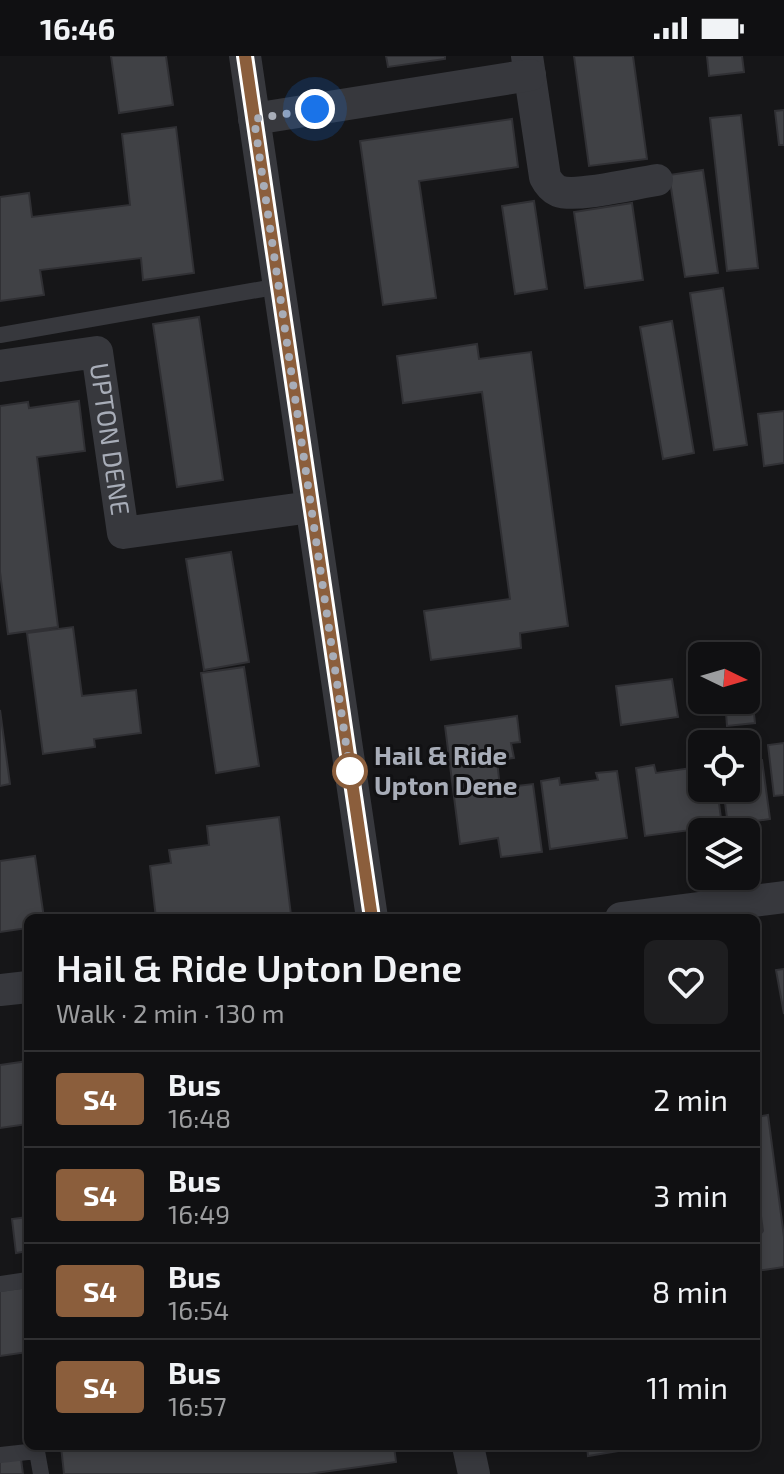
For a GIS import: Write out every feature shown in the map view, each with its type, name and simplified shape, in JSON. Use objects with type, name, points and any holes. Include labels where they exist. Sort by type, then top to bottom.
[{"type":"street","points":[[245,56],[371,914]]},
{"type":"street","points":[[254,119],[528,65],[545,177],[549,185],[558,191],[576,193],[657,180]]},
{"type":"street","name":"UPTON DENE","points":[[0,366],[97,352],[123,533],[311,507]]},
{"type":"street","points":[[652,914],[784,897]]},
{"type":"street","points":[[0,990],[24,987]]},
{"type":"street","points":[[469,1450],[474,1474]]},
{"type":"lane","points":[[0,335],[280,286]]},
{"type":"lane","points":[[0,1284],[24,1281]]},
{"type":"lane","points":[[0,1455],[26,1450]]},
{"type":"lane","points":[[36,1450],[41,1474]]},
{"type":"building","points":[[111,56],[166,56],[173,105],[119,113]]},
{"type":"building","points":[[386,56],[445,56],[445,59],[388,67]]},
{"type":"building","points":[[574,56],[633,56],[647,159],[589,166]]},
{"type":"building","points":[[707,56],[742,56],[744,72],[709,76]]},
{"type":"building","points":[[784,110],[784,145],[779,145],[775,111]]},
{"type":"building","points":[[741,115],[758,268],[727,271],[710,118]]},
{"type":"building","points":[[512,119],[518,167],[419,181],[436,298],[383,305],[360,141]]},
{"type":"building","points":[[176,127],[194,273],[143,280],[141,258],[40,270],[44,295],[0,301],[0,197],[29,193],[32,217],[130,205],[122,134]]},
{"type":"building","points":[[703,170],[718,273],[685,277],[669,175]]},
{"type":"building","points":[[534,201],[547,289],[515,294],[502,206]]},
{"type":"building","points":[[632,203],[643,280],[585,288],[574,212]]},
{"type":"building","points":[[723,288],[747,445],[714,450],[690,293]]},
{"type":"building","points":[[199,317],[223,480],[177,487],[153,324]]},
{"type":"building","points":[[672,321],[694,453],[663,459],[640,327]]},
{"type":"building","points":[[477,344],[479,359],[531,352],[568,626],[520,633],[521,648],[431,660],[424,611],[510,599],[482,392],[403,403],[397,356]]},
{"type":"building","points":[[79,401],[85,451],[37,457],[58,627],[8,634],[0,572],[0,406],[28,402],[29,408]]},
{"type":"building","points":[[784,411],[784,463],[764,466],[758,414]]},
{"type":"building","points":[[231,552],[249,662],[204,670],[186,559]]},
{"type":"building","points":[[73,627],[82,696],[136,690],[141,733],[94,739],[95,747],[43,754],[27,633]]},
{"type":"building","points":[[244,667],[259,766],[216,773],[201,673]]},
{"type":"building","points":[[672,679],[678,717],[621,725],[616,686]]},
{"type":"building","points":[[0,710],[10,784],[0,786]]},
{"type":"building","points":[[726,714],[754,714],[755,723],[727,726]]},
{"type":"building","points":[[517,716],[520,742],[511,743],[514,758],[497,760],[500,788],[533,784],[542,852],[501,857],[498,838],[460,844],[445,726]]},
{"type":"building","points":[[784,743],[784,795],[774,796],[768,745]]},
{"type":"building","points":[[760,760],[770,819],[727,818],[725,802],[760,802]]},
{"type":"building","points":[[654,765],[656,773],[688,769],[688,802],[719,802],[721,818],[688,818],[688,830],[645,836],[636,768]]},
{"type":"building","points":[[617,771],[627,838],[550,849],[541,781],[559,778],[560,785],[598,780],[596,773]]},
{"type":"building","points":[[279,817],[291,914],[156,914],[150,866],[171,863],[169,850],[209,845],[207,826]]},
{"type":"building","points":[[35,856],[43,914],[24,914],[24,929],[0,932],[0,861]]},
{"type":"building","points":[[784,969],[784,1014],[776,970]]},
{"type":"building","points":[[24,1062],[24,1125],[0,1128],[0,1065]]},
{"type":"building","points":[[768,1115],[784,1237],[784,1267],[760,1270],[760,1234],[763,1231],[760,1209],[760,1116]]},
{"type":"building","points":[[24,1218],[24,1252],[16,1253],[12,1219]]},
{"type":"building","points":[[24,1288],[24,1353],[0,1356],[0,1291]]},
{"type":"building","points":[[61,1450],[394,1450],[396,1462],[308,1474],[64,1474]]},
{"type":"building","points":[[587,1450],[625,1450],[588,1456]]},
{"type":"building","points":[[21,1459],[23,1474],[0,1474],[0,1461]]},
{"type":"bus line","name":"S4","points":[[245,56],[371,914]]},
{"type":"place","name":"Hail & Ride Upton Dene","points":[[350,771]]},
{"type":"route","points":[[315,109],[254,119],[350,771]]}]
